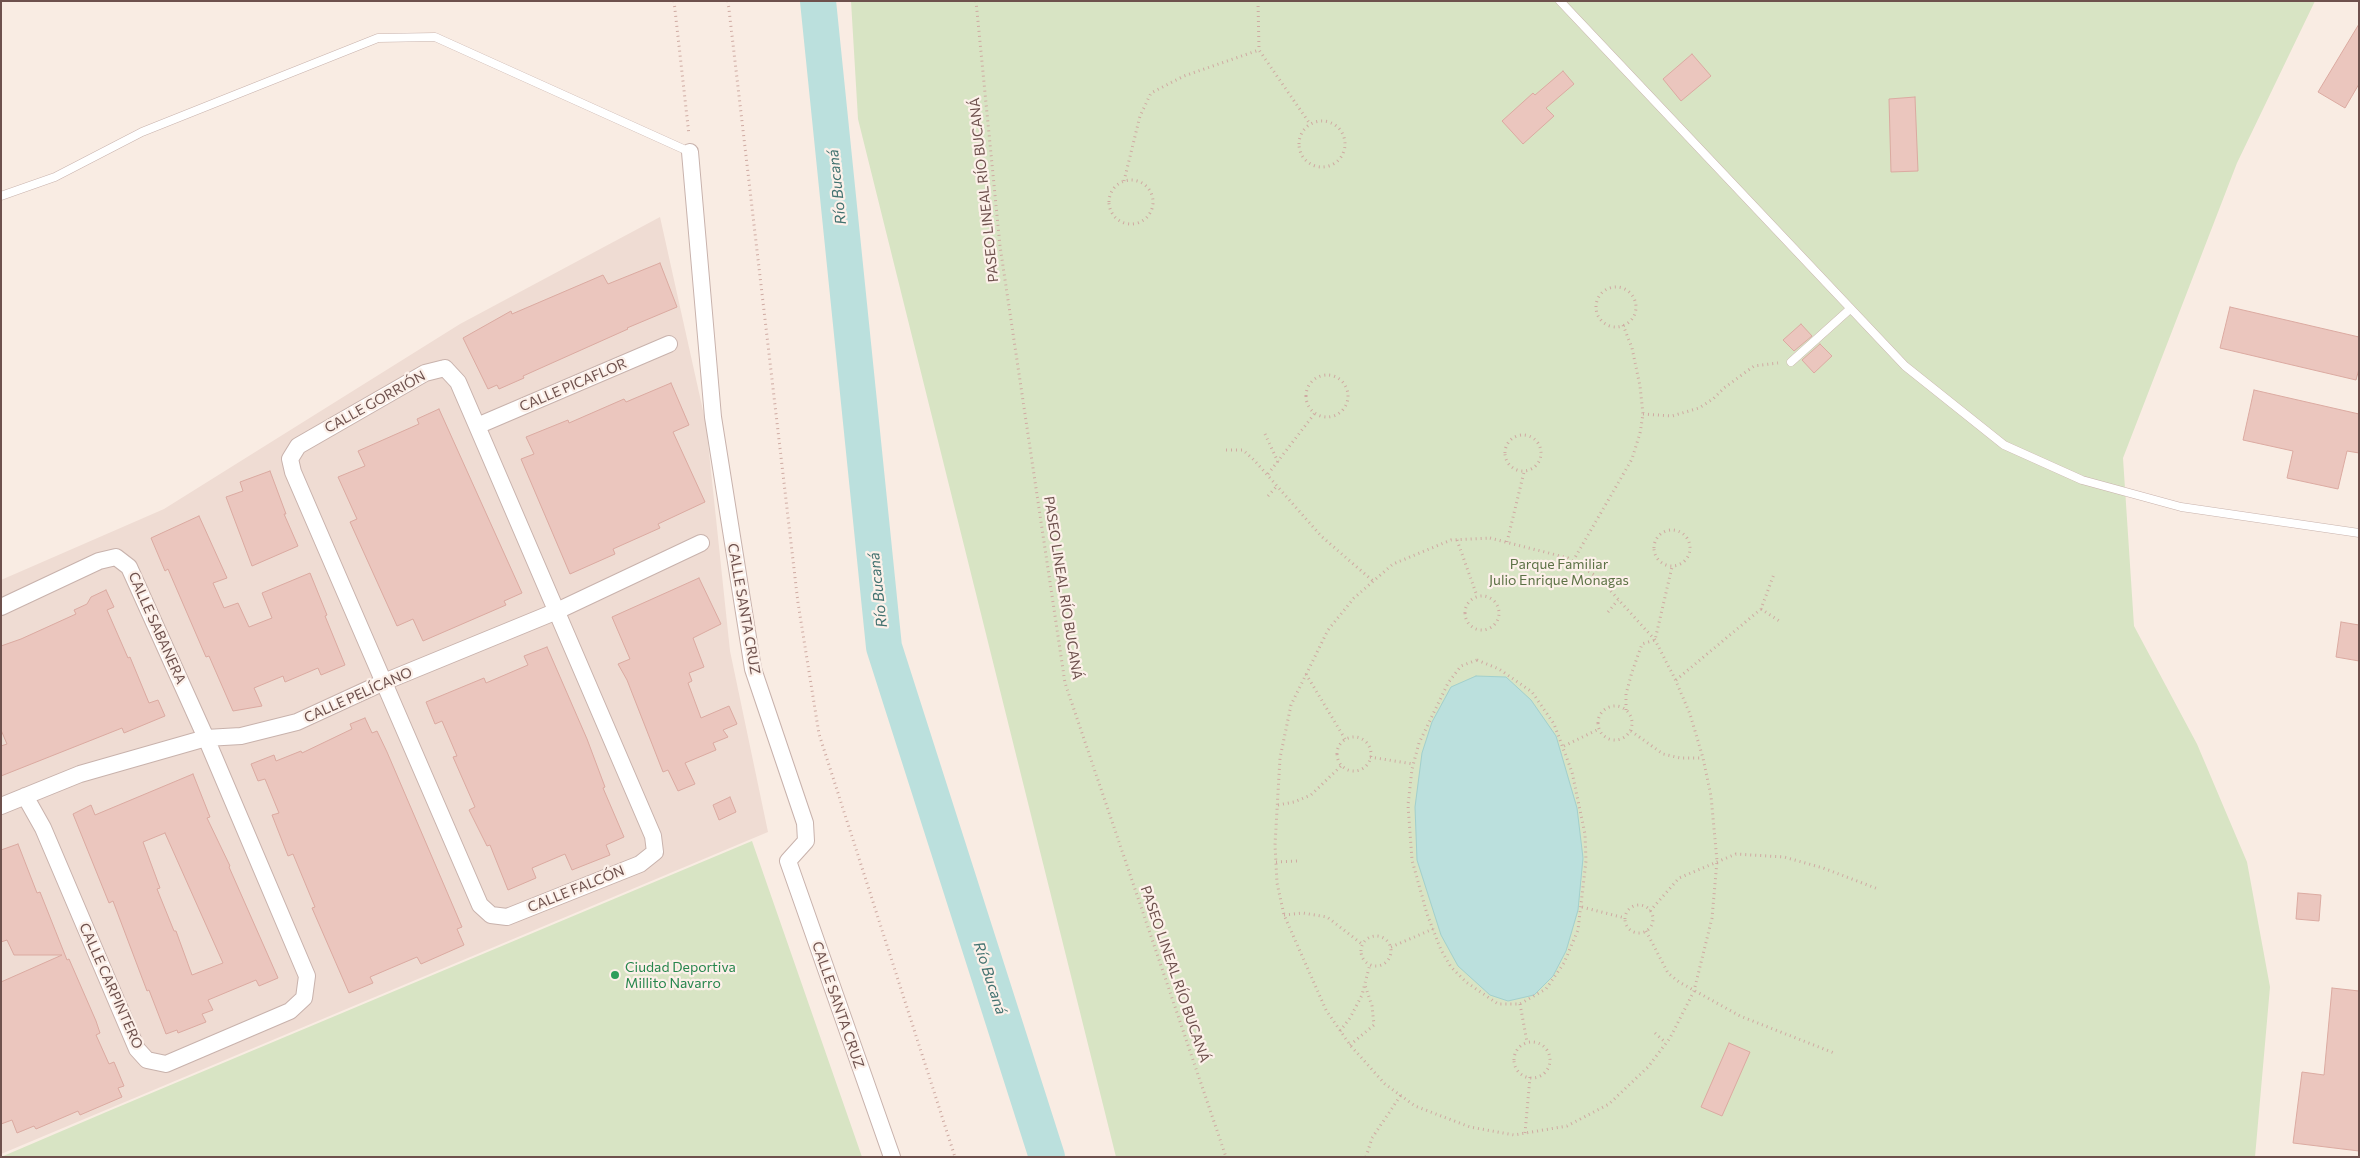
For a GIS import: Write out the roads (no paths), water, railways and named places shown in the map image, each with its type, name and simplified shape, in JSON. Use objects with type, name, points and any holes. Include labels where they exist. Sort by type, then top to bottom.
[{"type":"street","name":"CALLE SANTA CRUZ","points":[[690,152],[713,417],[753,669],[805,823],[806,841],[788,861],[892,1157]]},
{"type":"street","name":"CALLE PICAFLOR","points":[[477,426],[669,344]]},
{"type":"street","name":"CALLE GORRIÓN","points":[[384,682],[293,472],[290,459],[298,446],[424,373],[445,368],[458,382],[557,611]]},
{"type":"street","name":"CALLE PELÍCANO","points":[[1,806],[80,774],[206,738],[241,736],[297,722],[384,682],[557,611],[701,543]]},
{"type":"street","name":"CALLE SABANERA","points":[[1,607],[99,560],[116,557],[129,566],[206,738]]},
{"type":"street","name":"CALLE FALCÓN","points":[[384,682],[480,905],[491,915],[507,917],[640,864],[655,852],[653,836],[557,611]]},
{"type":"street","name":"CALLE CARPINTERO","points":[[25,796],[42,828],[137,1049],[147,1060],[166,1064],[290,1012],[304,998],[307,976],[206,738]]},
{"type":"lane","points":[[1563,3],[1905,366],[2004,445],[2082,480],[2181,507],[2359,533]]},
{"type":"lane","points":[[1,196],[55,177],[142,132],[378,38],[435,37],[690,152]]},
{"type":"lane","points":[[1791,362],[1850,308]]},
{"type":"water","points":[[1476,676],[1506,677],[1531,700],[1556,736],[1577,808],[1583,858],[1578,910],[1566,951],[1553,976],[1534,995],[1508,1001],[1490,995],[1458,966],[1441,935],[1417,860],[1415,807],[1422,753],[1432,722],[1451,687]]},
{"type":"waterway","name":"Río Bucaná","points":[[818,1],[884,647],[1047,1157]]},
{"type":"place","name":"Ciudad Deportiva Millito Navarro","points":[[615,975]]},
{"type":"park label","name":"Parque Familiar Julio Enrique Monagas","points":[[1559,572]]}]
